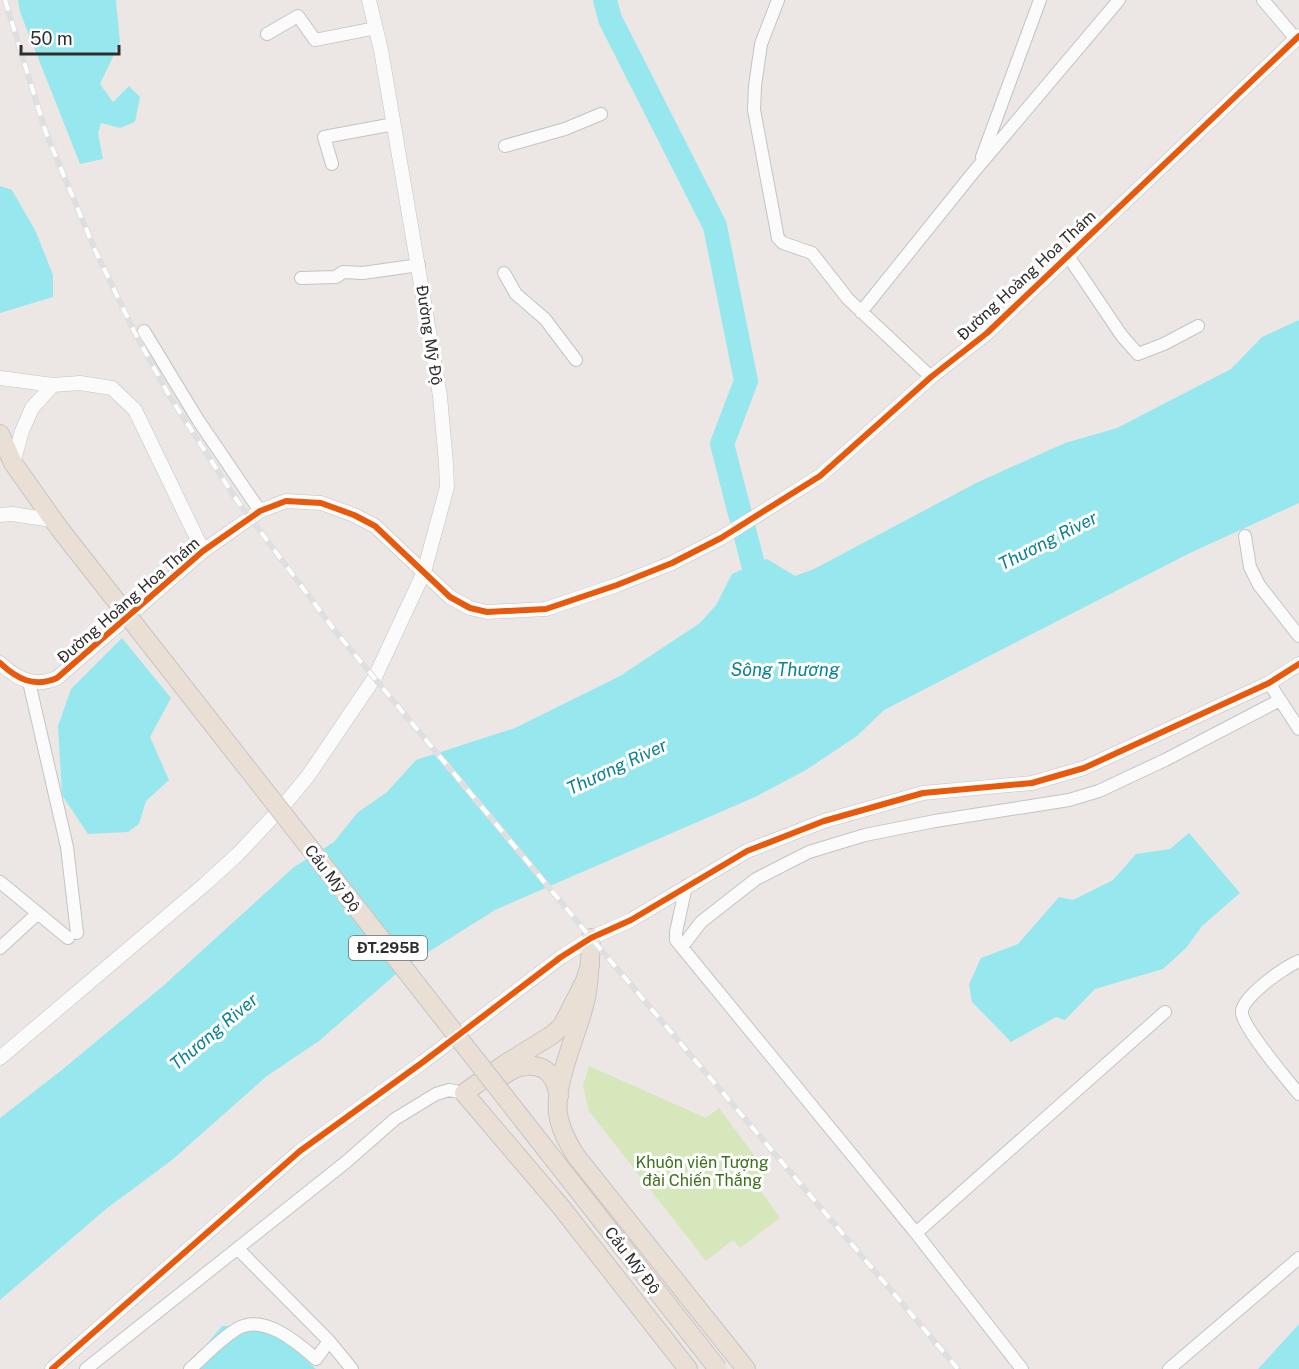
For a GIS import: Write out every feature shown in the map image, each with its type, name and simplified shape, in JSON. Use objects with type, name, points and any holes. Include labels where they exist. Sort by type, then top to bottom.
[{"type":"main road","name":"ĐT.295B","points":[[1,440],[13,463],[55,524]]},
{"type":"main road","name":"Cầu Mỹ Độ","points":[[55,524],[718,1369]]},
{"type":"main road","points":[[591,938],[585,1004],[564,1074],[559,1097],[558,1118],[576,1156],[746,1369]]},
{"type":"main road","points":[[467,1097],[505,1064],[552,1035],[562,1026],[585,981],[590,965]]},
{"type":"main road","points":[[467,1097],[509,1071],[525,1065],[540,1069],[552,1076],[559,1097]]},
{"type":"main road","points":[[467,1097],[561,1208],[688,1369]]},
{"type":"street","name":"Đường Mỹ Độ","points":[[0,1058],[238,854],[308,776],[375,677],[424,572],[447,486],[440,396],[394,124],[369,0]]},
{"type":"street","points":[[778,0],[761,44],[754,110],[778,238],[783,243],[812,253],[848,299],[931,377]]},
{"type":"street","points":[[978,166],[1040,0]]},
{"type":"street","points":[[861,312],[978,166],[1119,0]]},
{"type":"street","points":[[1263,0],[1297,37]]},
{"type":"street","points":[[267,34],[298,16],[315,40],[376,28]]},
{"type":"street","name":"Đường Hoàng Hoa Thám","points":[[29,682],[51,681],[67,672],[203,551],[260,511],[274,505],[295,501],[321,503],[354,515],[375,526],[450,597],[470,608],[487,612],[546,609],[617,585],[672,563],[721,538],[820,476],[931,377],[987,333],[1297,37]]},
{"type":"street","points":[[505,146],[565,129],[601,114]]},
{"type":"street","points":[[332,164],[324,137],[394,124]]},
{"type":"street","points":[[1068,256],[1122,336],[1138,354],[1164,344],[1198,326]]},
{"type":"street","points":[[301,278],[336,277],[343,272],[363,273],[419,265]]},
{"type":"street","points":[[504,273],[516,294],[545,319],[576,360]]},
{"type":"street","points":[[144,331],[198,420],[260,511]]},
{"type":"street","name":"Đường Hoàng Hoa Thám","points":[[0,378],[53,385],[80,383],[112,388],[135,410],[203,551]]},
{"type":"street","points":[[13,463],[22,431],[32,408],[53,385]]},
{"type":"street","points":[[0,516],[12,514],[55,524]]},
{"type":"street","points":[[1245,536],[1250,567],[1259,585],[1299,636]]},
{"type":"street","points":[[0,663],[14,676],[29,682],[67,847],[72,935],[38,913],[0,882]]},
{"type":"street","points":[[52,1369],[300,1151],[423,1062],[561,957],[591,938],[631,920],[747,851],[824,821],[923,793],[1032,783],[1084,768],[1269,683],[1299,664]]},
{"type":"street","points":[[1269,683],[1299,729]]},
{"type":"street","points":[[680,945],[685,943],[701,922],[756,879],[809,852],[865,836],[935,821],[1069,800],[1099,790],[1165,760],[1280,699]]},
{"type":"street","points":[[686,886],[676,940],[916,1233],[1022,1369]]},
{"type":"street","points":[[0,948],[38,913]]},
{"type":"street","points":[[1299,960],[1288,965],[1262,986],[1243,1006],[1242,1012],[1244,1020],[1265,1051],[1299,1094]]},
{"type":"street","points":[[916,1233],[1165,1012]]},
{"type":"street","points":[[86,1369],[346,1162],[395,1119],[436,1094],[449,1090],[467,1097]]},
{"type":"street","points":[[238,1249],[329,1341],[352,1369]]},
{"type":"street","points":[[1169,1369],[1299,1258]]},
{"type":"street","points":[[190,1369],[238,1328],[254,1325],[271,1327],[297,1342],[316,1359],[329,1341]]},
{"type":"green space","name":"Khuôn viên Tượng đài Chiến Thắng","points":[[589,1066],[706,1118],[719,1108],[768,1174],[756,1184],[780,1218],[740,1248],[733,1240],[706,1261],[589,1111],[583,1086]]},
{"type":"water","points":[[18,0],[116,0],[120,42],[100,84],[113,102],[129,86],[140,97],[135,122],[120,128],[101,123],[98,133],[103,159],[80,164],[20,12]]},
{"type":"water","points":[[0,186],[12,190],[36,232],[53,275],[53,297],[0,313]]},
{"type":"water","name":"Sông Thương","points":[[1299,320],[1299,503],[1190,553],[884,710],[857,736],[806,770],[755,797],[495,910],[403,968],[319,1041],[267,1076],[172,1160],[106,1209],[0,1300],[0,1118],[163,986],[294,867],[334,842],[357,813],[387,792],[416,760],[515,728],[620,676],[700,623],[716,605],[732,574],[767,559],[795,576],[814,569],[976,483],[1065,443],[1117,428],[1231,369],[1262,337]]},
{"type":"water","points":[[122,638],[171,698],[150,737],[169,780],[146,801],[139,824],[128,832],[88,834],[62,795],[58,726],[71,689]]},
{"type":"water","points":[[1189,833],[1240,893],[1202,926],[1186,948],[1163,969],[1095,989],[1065,1020],[1056,1017],[1011,1042],[972,1002],[969,984],[981,958],[1018,944],[1059,897],[1073,900],[1113,880],[1136,854],[1170,849]]},
{"type":"water","points":[[1299,1324],[1299,1369],[1258,1369]]},
{"type":"water","points":[[222,1326],[271,1327],[316,1369],[199,1369],[194,1359]]},
{"type":"waterway","points":[[605,0],[610,19],[715,226],[746,381],[722,444],[761,595]]},
{"type":"railway","points":[[5,0],[46,133],[95,250],[136,335],[170,397],[236,499],[336,632],[591,938],[958,1369]]},
{"type":"cycle path","points":[[0,663],[13,674],[33,682],[57,678],[203,551],[260,511],[286,501],[321,503],[354,515],[375,526],[450,597],[470,608],[487,612],[546,609],[617,585],[672,563],[721,538],[820,476],[931,377],[987,333],[1299,36]]},
{"type":"cycle path","points":[[52,1369],[300,1151],[423,1062],[561,957],[591,938],[631,920],[747,851],[824,821],[923,793],[1032,783],[1084,768],[1269,683],[1299,664]]},
{"type":"water label","name":"Thương River","points":[[1048,541]]},
{"type":"water label","name":"Thương River","points":[[617,767]]},
{"type":"water label","name":"Thương River","points":[[214,1032]]}]
